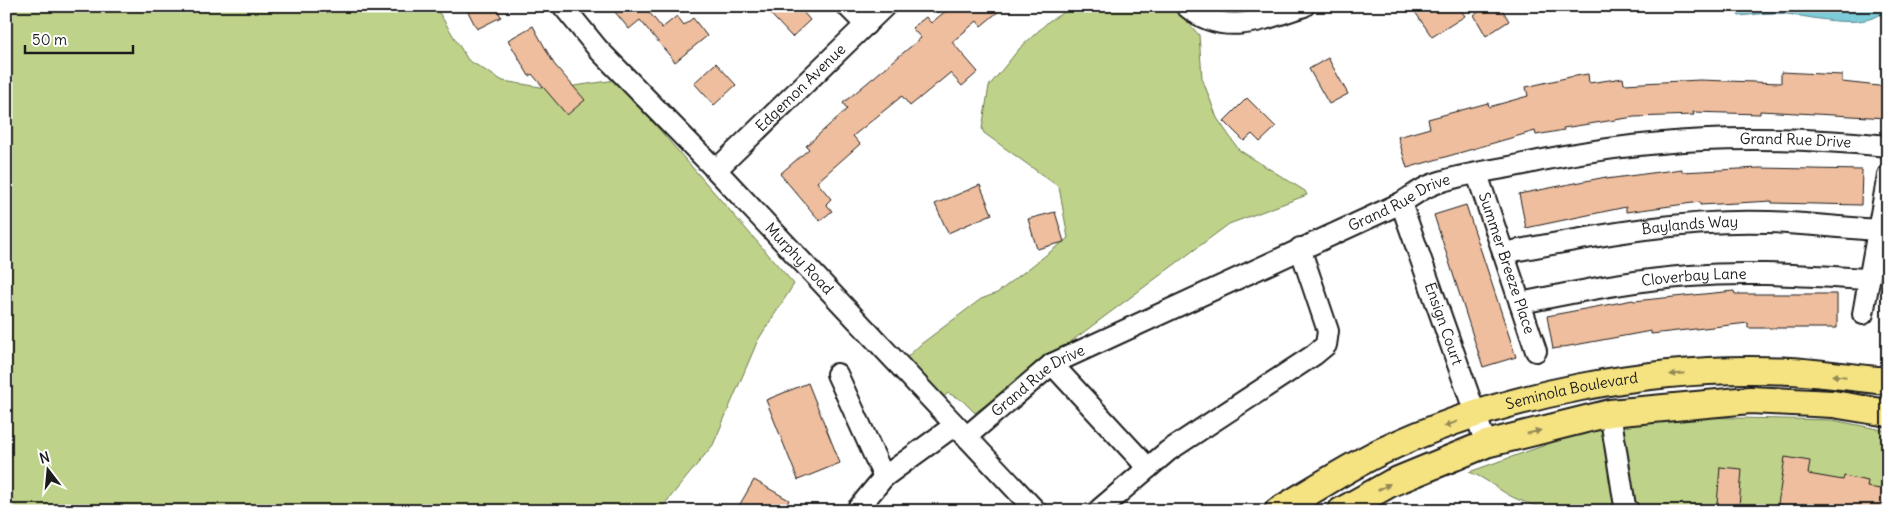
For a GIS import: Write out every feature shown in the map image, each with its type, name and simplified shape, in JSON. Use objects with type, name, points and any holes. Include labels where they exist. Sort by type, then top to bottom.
[{"type":"main road","name":"Seminola Boulevard","points":[[1278,511],[1380,452],[1475,414],[1599,382],[1703,372],[1789,371],[1888,381]]},
{"type":"main road","name":"Seminola Boulevard","points":[[1341,511],[1392,483],[1486,444],[1610,413],[1750,400],[1833,404],[1888,413]]},
{"type":"street","name":"Murphy Road","points":[[563,6],[598,49],[716,170],[1036,511]]},
{"type":"street","points":[[848,6],[866,25]]},
{"type":"street","name":"Edgemon Avenue","points":[[716,170],[885,6]]},
{"type":"street","points":[[1186,6],[1200,18],[1221,24],[1253,23],[1304,6]]},
{"type":"street","name":"Grand Rue Drive","points":[[856,511],[884,477],[961,431],[1052,364],[1401,203],[1433,184],[1564,155],[1657,142],[1734,138],[1814,139],[1888,146]]},
{"type":"street","name":"Summer Breeze Place","points":[[1477,174],[1536,351]]},
{"type":"street","points":[[1863,314],[1888,175]]},
{"type":"street","name":"Ensign Court","points":[[1401,203],[1486,444]]},
{"type":"street","name":"Baylands Way","points":[[1503,253],[1615,232],[1691,224],[1767,222],[1878,230]]},
{"type":"street","points":[[1100,509],[1168,451],[1314,355],[1326,345],[1328,331],[1300,248]]},
{"type":"street","name":"Cloverbay Lane","points":[[1520,303],[1616,284],[1691,276],[1766,273],[1869,279]]},
{"type":"street","points":[[1052,364],[1148,468]]},
{"type":"street","points":[[838,374],[884,477]]},
{"type":"street","points":[[1610,413],[1625,506],[1629,511]]},
{"type":"green space","points":[[6,6],[435,6],[468,60],[503,81],[553,89],[616,80],[794,284],[758,340],[713,445],[659,511],[6,511]]},
{"type":"green space","points":[[1075,6],[1173,6],[1199,35],[1202,78],[1217,118],[1239,150],[1305,191],[1307,195],[1229,224],[975,413],[963,401],[948,393],[942,399],[905,359],[921,344],[981,299],[997,293],[1068,238],[1059,187],[984,133],[982,129],[989,86],[1019,49],[1049,21]]},
{"type":"green space","points":[[1690,417],[1832,420],[1888,431],[1888,511],[1638,511],[1632,503],[1619,426]]},
{"type":"green space","points":[[1605,428],[1619,511],[1569,511],[1545,508],[1512,497],[1469,472],[1588,430]]},
{"type":"water","points":[[1731,6],[1888,6],[1888,9],[1877,16],[1849,22],[1774,13],[1739,16]]},
{"type":"building","points":[[465,6],[496,6],[501,17],[477,29]]},
{"type":"building","points":[[610,6],[644,6],[662,28],[677,16],[684,25],[693,18],[707,36],[675,62],[640,20],[629,29]]},
{"type":"building","points":[[763,6],[798,6],[810,20],[792,37]]},
{"type":"building","points":[[952,6],[1005,6],[981,26],[977,21],[952,42],[978,72],[962,86],[950,73],[910,106],[902,96],[853,136],[860,144],[817,182],[831,199],[826,204],[832,211],[820,221],[780,174],[809,149],[806,146],[847,109],[843,103],[921,38],[912,28],[926,17],[931,23]]},
{"type":"building","points":[[1411,6],[1458,6],[1465,16],[1432,37]]},
{"type":"building","points":[[1488,6],[1500,6],[1509,21],[1486,36],[1474,15]]},
{"type":"building","points":[[533,26],[554,64],[585,100],[567,115],[532,74],[529,76],[508,40]]},
{"type":"building","points":[[1328,58],[1348,94],[1329,104],[1309,69]]},
{"type":"building","points":[[716,63],[736,85],[714,105],[694,83]]},
{"type":"building","points":[[1781,72],[1842,75],[1842,82],[1888,87],[1888,118],[1760,111],[1760,114],[1693,112],[1694,115],[1634,117],[1563,128],[1564,130],[1536,135],[1535,131],[1407,168],[1398,137],[1430,128],[1428,119],[1488,103],[1489,107],[1528,96],[1526,87],[1570,77],[1588,74],[1589,83],[1623,78],[1624,84],[1700,80],[1781,83]]},
{"type":"building","points":[[1247,98],[1276,127],[1260,142],[1252,134],[1244,141],[1224,121]]},
{"type":"building","points":[[1759,168],[1862,170],[1861,205],[1772,203],[1772,201],[1700,205],[1700,202],[1626,212],[1626,207],[1526,228],[1519,194],[1606,177],[1606,179],[1682,169],[1682,172]]},
{"type":"building","points":[[980,185],[992,214],[948,233],[935,204]]},
{"type":"building","points":[[1466,205],[1516,357],[1483,367],[1434,215]]},
{"type":"building","points":[[1055,212],[1064,242],[1037,249],[1028,219]]},
{"type":"building","points":[[1734,291],[1735,294],[1837,294],[1837,328],[1748,328],[1748,323],[1651,334],[1651,331],[1553,349],[1547,316],[1633,300]]},
{"type":"building","points":[[808,383],[840,463],[798,480],[766,400]]},
{"type":"building","points":[[1785,457],[1810,461],[1808,474],[1843,480],[1844,476],[1868,481],[1867,487],[1888,490],[1888,511],[1808,511],[1808,509],[1778,504]]},
{"type":"building","points":[[1720,467],[1742,469],[1739,507],[1717,505]]},
{"type":"building","points":[[754,480],[789,500],[783,511],[736,511]]}]
